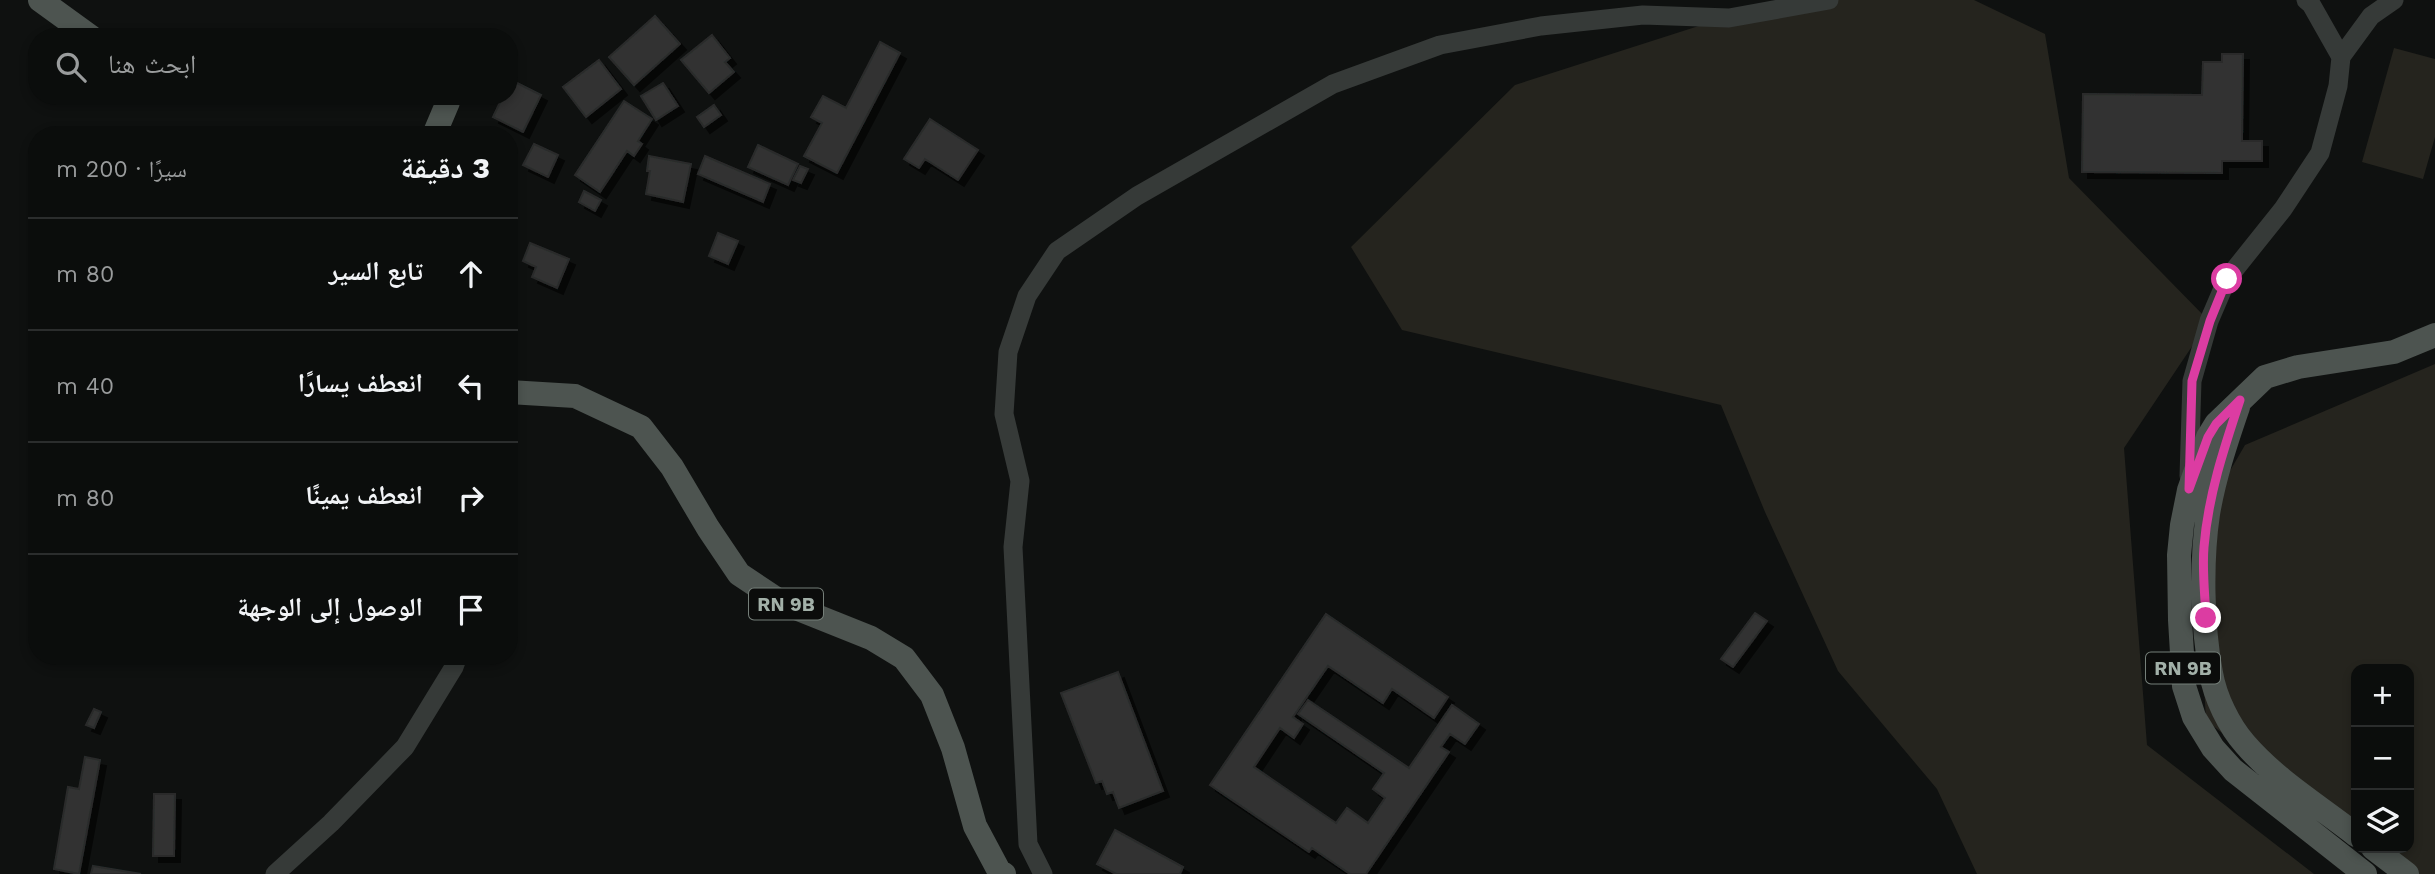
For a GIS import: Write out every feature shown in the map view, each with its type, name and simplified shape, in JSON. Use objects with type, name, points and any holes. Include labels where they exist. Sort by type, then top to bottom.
[{"type":"main road","points":[[40,0],[78,28]]},
{"type":"main road","points":[[438,126],[447,105]]},
{"type":"main road","name":"RN 9B","points":[[2365,874],[2233,770],[2213,748],[2194,717],[2185,686],[2179,555],[2189,489],[2208,437],[2216,424],[2265,377],[2298,366],[2394,352],[2435,335]]},
{"type":"main road","name":"RN 9B","points":[[518,393],[575,396],[641,427],[672,467],[738,574],[781,601],[871,638],[904,658],[932,695],[953,748],[975,826],[999,871],[1004,874]]},
{"type":"main road","name":"RN 9B","points":[[2240,400],[2214,484],[2204,549],[2211,675],[2225,713],[2244,743],[2267,766],[2351,831]]},
{"type":"main road","points":[[2380,853],[2407,874]]},
{"type":"street","points":[[1043,874],[1028,844],[1013,548],[1020,481],[1004,414],[1008,352],[1027,296],[1057,251],[1137,196],[1334,84],[1440,45],[1541,26],[1643,15],[1729,18],[1829,0]]},
{"type":"street","points":[[2306,0],[2311,4],[2341,57]]},
{"type":"street","points":[[2189,489],[2192,381],[2210,321],[2227,279],[2283,209],[2320,153],[2337,86],[2341,57],[2371,16],[2394,0]]},
{"type":"street","points":[[275,874],[331,823],[405,747],[455,665]]},
{"type":"shaded area","points":[[1819,0],[1974,0],[2045,34],[2069,178],[2209,321],[2124,448],[2147,745],[2314,874],[1977,874],[1937,789],[1838,671],[1765,512],[1721,405],[1402,330],[1351,247],[1515,85],[1761,6]]},
{"type":"shaded area","points":[[2394,48],[2435,59],[2435,137],[2423,179],[2362,162]]},
{"type":"shaded area","points":[[2435,364],[2435,874],[2396,874],[2370,853],[2414,853],[2414,664],[2351,664],[2351,838],[2206,720],[2195,531],[2245,445]]},
{"type":"building","points":[[655,16],[680,44],[634,85],[609,57]]},
{"type":"building","points":[[712,35],[730,58],[725,62],[734,72],[709,93],[681,60]]},
{"type":"building","points":[[880,42],[900,53],[837,173],[804,156],[822,123],[811,117],[823,96],[846,108]]},
{"type":"building","points":[[2222,54],[2243,54],[2242,141],[2262,141],[2262,161],[2222,161],[2222,173],[2082,172],[2083,94],[2202,95],[2203,62],[2222,62]]},
{"type":"building","points":[[599,60],[621,89],[586,117],[563,87]]},
{"type":"building","points":[[663,83],[678,106],[656,120],[641,96]]},
{"type":"building","points":[[518,84],[541,95],[523,132],[518,130],[518,126],[511,126],[493,117],[499,105],[518,105]]},
{"type":"building","points":[[624,101],[652,119],[638,141],[642,144],[634,156],[627,151],[600,192],[575,175]]},
{"type":"building","points":[[714,105],[721,115],[704,127],[697,117]]},
{"type":"building","points":[[930,119],[978,150],[958,180],[925,159],[919,168],[904,159]]},
{"type":"building","points":[[534,144],[558,155],[548,177],[523,165]]},
{"type":"building","points":[[758,145],[798,164],[788,185],[748,167]]},
{"type":"building","points":[[649,156],[691,164],[683,202],[646,194],[650,171],[647,171]]},
{"type":"building","points":[[705,156],[770,184],[763,202],[698,174]]},
{"type":"building","points":[[800,166],[808,169],[801,183],[793,180]]},
{"type":"building","points":[[584,191],[601,200],[595,211],[579,202]]},
{"type":"building","points":[[718,233],[738,241],[728,264],[709,256]]},
{"type":"building","points":[[530,243],[569,259],[557,288],[532,277],[536,267],[523,261]]},
{"type":"building","points":[[1755,613],[1767,621],[1733,667],[1721,659]]},
{"type":"building","points":[[1326,614],[1448,697],[1434,718],[1392,689],[1383,703],[1328,666],[1293,717],[1303,724],[1294,738],[1280,728],[1254,767],[1336,823],[1347,808],[1368,823],[1385,798],[1373,789],[1384,773],[1298,714],[1308,700],[1409,768],[1452,705],[1479,724],[1465,744],[1450,734],[1441,747],[1449,752],[1366,874],[1350,874],[1312,848],[1309,852],[1210,785]]},
{"type":"building","points":[[1118,672],[1163,791],[1119,808],[1113,792],[1107,794],[1102,781],[1096,783],[1061,693]]},
{"type":"building","points":[[94,709],[101,712],[94,728],[86,725]]},
{"type":"building","points":[[85,757],[100,760],[79,874],[54,869],[68,787],[79,789]]},
{"type":"building","points":[[154,794],[175,794],[174,856],[153,856]]},
{"type":"building","points":[[1115,830],[1183,867],[1180,874],[1116,874],[1097,864]]},
{"type":"building","points":[[93,866],[141,874],[91,874]]},
{"type":"route","points":[[2206,618],[2204,549],[2208,512],[2240,400],[2216,424],[2208,437],[2189,489],[2192,381],[2210,321],[2227,279]]}]
